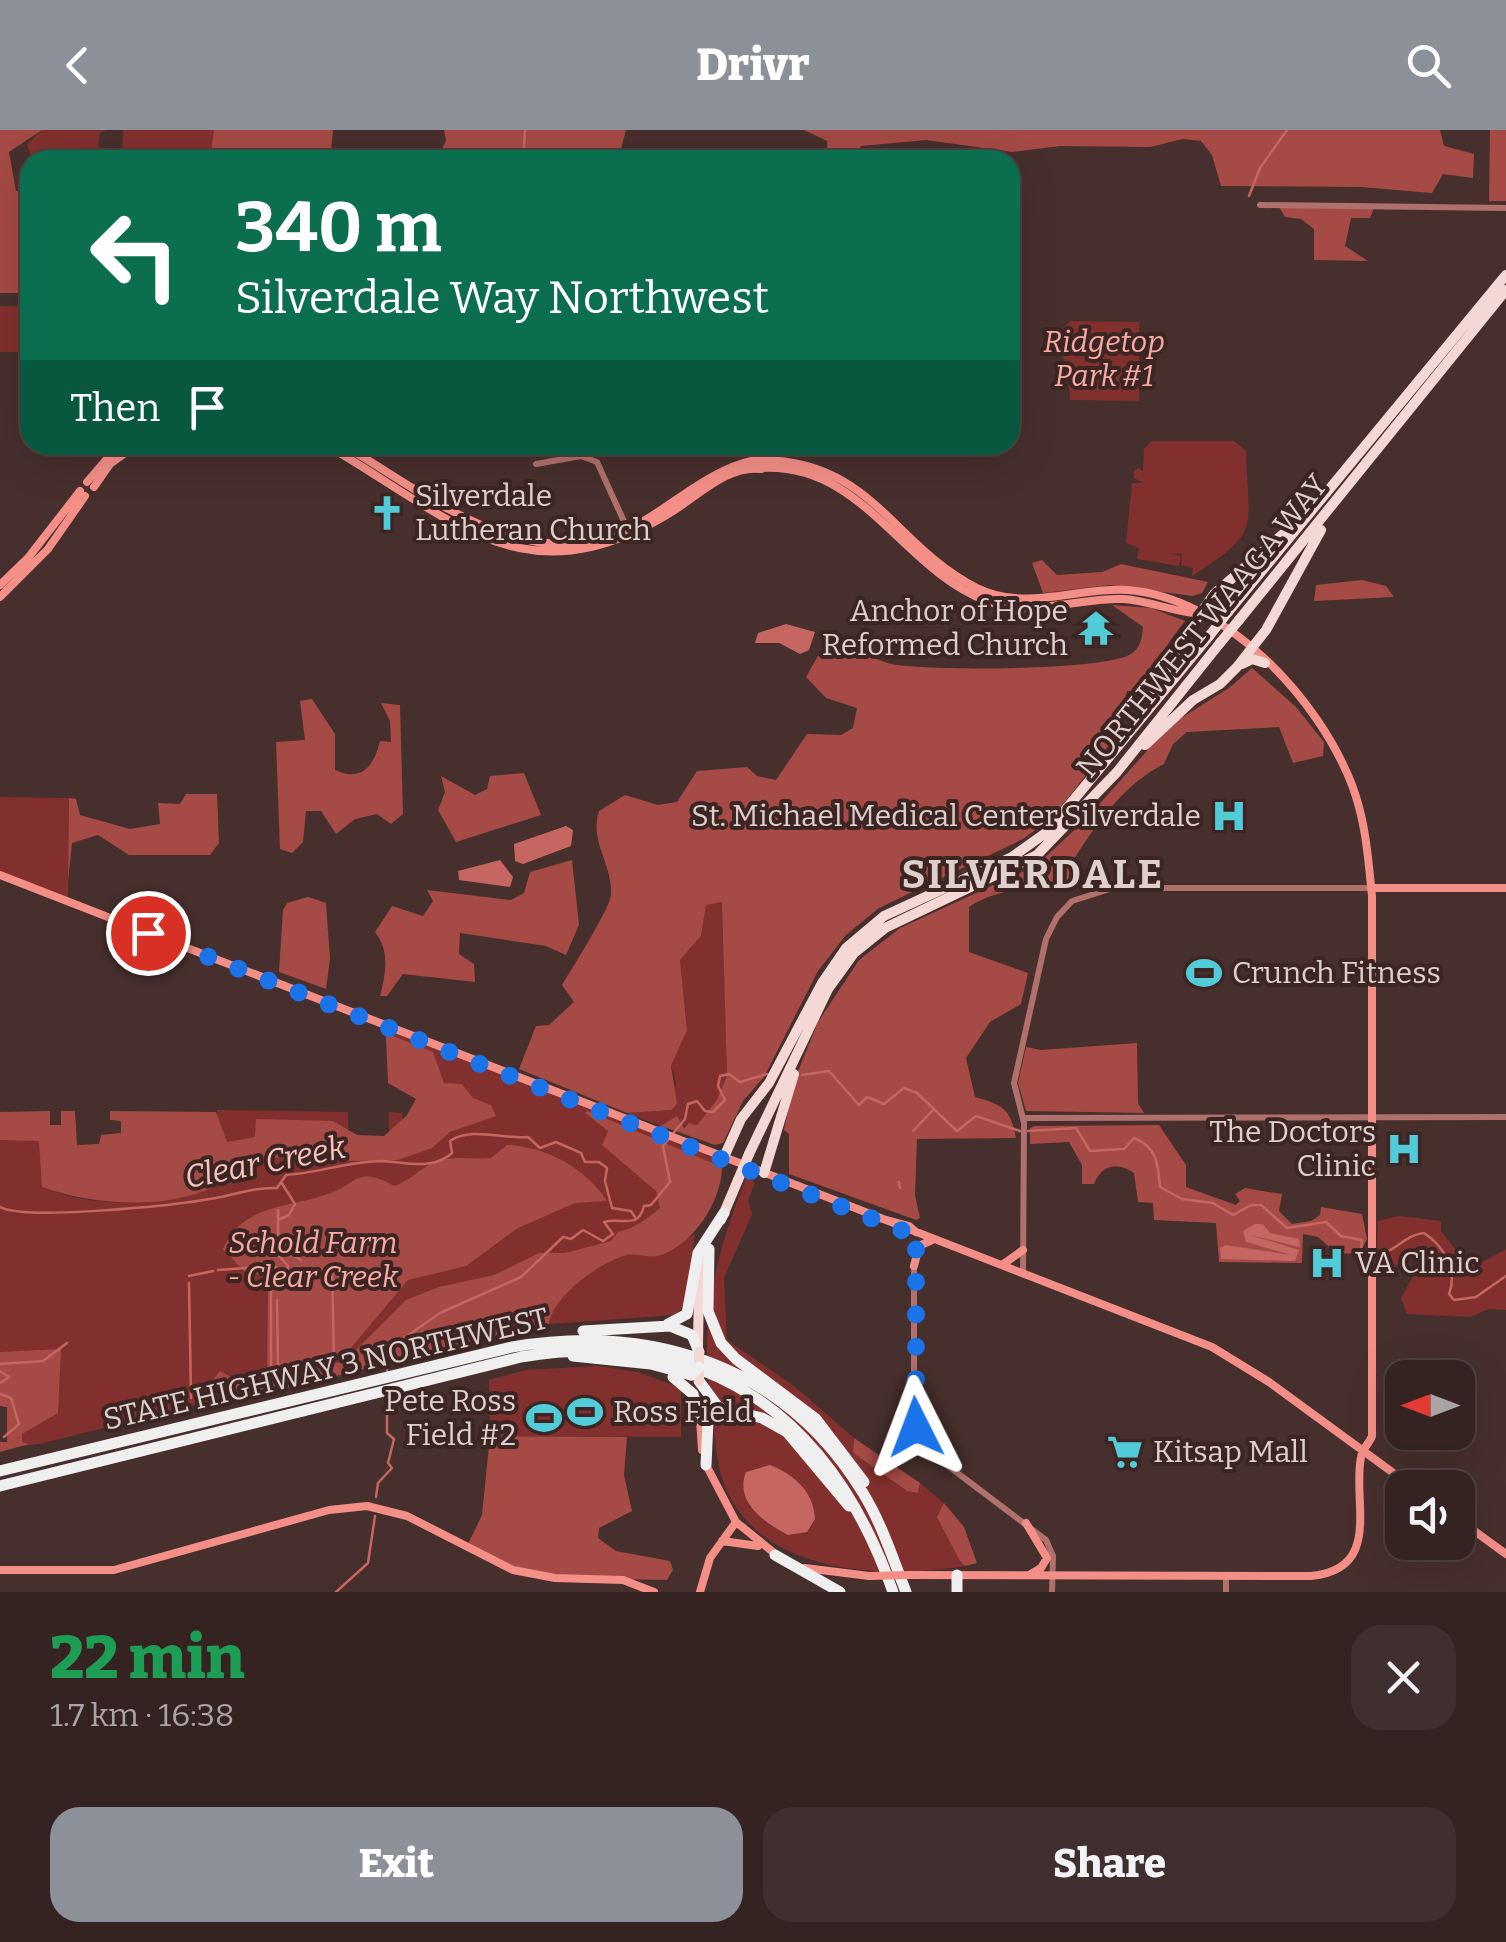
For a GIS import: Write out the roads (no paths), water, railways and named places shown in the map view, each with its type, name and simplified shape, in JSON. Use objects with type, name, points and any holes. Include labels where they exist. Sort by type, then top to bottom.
[{"type":"highway","name":"NORTHWEST WAAGA WAY","points":[[812,1024],[840,969],[868,940],[1037,856],[1117,772],[1215,639],[1228,612],[1506,276]]},
{"type":"highway","name":"NORTHWEST WAAGA WAY","points":[[811,1006],[834,963],[868,927],[1027,848],[1061,818],[1215,639],[1239,620],[1506,290]]},
{"type":"highway","points":[[1237,668],[1349,487]]},
{"type":"highway","points":[[1111,757],[1218,591],[1323,498]]},
{"type":"highway","points":[[1117,772],[1184,707],[1237,668],[1251,659],[1266,664]]},
{"type":"highway","points":[[811,1006],[708,1249],[700,1278],[696,1374],[711,1403],[728,1412],[771,1421],[813,1458],[856,1518],[890,1592]]},
{"type":"highway","points":[[724,1157],[741,1118],[769,1084],[811,1006]]},
{"type":"highway","points":[[749,1154],[812,1024]]},
{"type":"highway","points":[[764,1173],[812,1024]]},
{"type":"highway","points":[[659,1326],[688,1314],[698,1253],[724,1213]]},
{"type":"highway","points":[[708,1249],[708,1304],[717,1337],[736,1359],[809,1412],[842,1448],[868,1490],[891,1552]]},
{"type":"highway","points":[[544,1347],[570,1332],[659,1326],[680,1326],[697,1343]]},
{"type":"highway","name":"STATE HIGHWAY 3 NORTHWEST","points":[[0,1472],[544,1347],[601,1338],[655,1345],[717,1364],[753,1383],[808,1425],[866,1496],[906,1592]]},
{"type":"highway","points":[[544,1347],[661,1371],[692,1394],[700,1420]]},
{"type":"highway","name":"STATE HIGHWAY 3 NORTHWEST","points":[[0,1489],[544,1347],[602,1349],[657,1357],[716,1376],[762,1402],[799,1432],[841,1479],[868,1525],[890,1592]]},
{"type":"highway","points":[[621,1362],[696,1374]]},
{"type":"highway","points":[[706,1464],[708,1419],[728,1412]]},
{"type":"highway","points":[[0,1463],[99,1448]]},
{"type":"highway","points":[[775,1555],[840,1592]]},
{"type":"highway","points":[[957,1592],[958,1575]]},
{"type":"main road","points":[[82,493],[91,495],[91,484],[113,455]]},
{"type":"main road","points":[[91,484],[122,455]]},
{"type":"main road","points":[[346,455],[380,472]]},
{"type":"main road","points":[[357,455],[476,535],[514,549],[578,552],[629,531],[719,470],[758,464],[814,465],[840,477],[952,571],[990,593],[1030,599],[1103,590],[1146,592],[1190,606],[1252,649],[1266,664],[1314,718],[1350,780],[1364,824],[1372,888],[1372,1436],[1363,1451],[1359,1540],[1349,1558],[1333,1571],[1311,1576],[869,1576],[820,1572],[775,1555],[736,1522],[706,1464],[696,1374]]},
{"type":"main road","points":[[0,585],[82,493]]},
{"type":"main road","points":[[0,597],[48,550],[82,493]]},
{"type":"main road","points":[[0,875],[1212,1347],[1390,1470]]},
{"type":"main road","points":[[1372,888],[1506,888]]},
{"type":"main road","points":[[914,1266],[921,1244],[942,1242]]},
{"type":"main road","points":[[1002,1265],[1023,1250]]},
{"type":"main road","points":[[1361,1489],[1366,1468],[1381,1463]]},
{"type":"main road","points":[[0,1570],[114,1570],[326,1510],[367,1506],[407,1516],[516,1570],[555,1578],[622,1580],[654,1592]]},
{"type":"main road","points":[[700,1592],[708,1562],[736,1522]]},
{"type":"main road","points":[[1026,1524],[1047,1558],[1042,1568],[1026,1576]]},
{"type":"main road","points":[[1475,1531],[1506,1554]]},
{"type":"main road","points":[[722,1541],[762,1547]]},
{"type":"street","points":[[1260,205],[1506,208]]},
{"type":"street","points":[[536,464],[581,456],[597,462],[629,531]]},
{"type":"street","points":[[1023,1272],[1024,1138],[1015,1076],[1046,939],[1057,916],[1075,899],[1113,888],[1372,888]]},
{"type":"street","points":[[1023,1123],[1506,1116]]},
{"type":"street","points":[[916,1232],[914,1414],[920,1436],[931,1454],[1050,1546],[1052,1592]]},
{"type":"street","points":[[1226,1577],[1226,1592]]},
{"type":"waterway","points":[[524,150],[525,130]]},
{"type":"waterway","points":[[1249,196],[1260,168],[1287,130]]},
{"type":"waterway","name":"Clear Creek","points":[[802,1075],[829,1071],[859,1105],[867,1097],[884,1104],[904,1088],[917,1093],[957,1131],[976,1116],[1020,1131]]},
{"type":"waterway","points":[[387,1371],[387,1350],[440,1313],[521,1277],[563,1237],[571,1239],[583,1230],[603,1241],[613,1234],[604,1222],[638,1218],[644,1206],[651,1205],[670,1182],[663,1146],[685,1119],[688,1104],[697,1101],[705,1111],[713,1112],[725,1100],[718,1086],[720,1076],[729,1074],[740,1082],[767,1074]]},
{"type":"waterway","points":[[913,1131],[932,1111]]},
{"type":"waterway","name":"Clear Creek","points":[[1028,1131],[1076,1128],[1090,1151],[1124,1149],[1134,1138],[1152,1151],[1160,1187],[1182,1199],[1213,1203],[1233,1215],[1251,1205],[1261,1205],[1287,1228],[1326,1222],[1341,1236],[1362,1240],[1361,1251],[1367,1256]]},
{"type":"waterway","name":"Clear Creek","points":[[0,1207],[70,1212],[197,1201],[277,1188],[286,1175],[358,1163],[436,1162],[452,1153],[450,1141],[478,1134],[528,1137],[540,1148],[556,1142],[581,1153],[585,1162],[599,1162],[607,1168],[605,1181],[612,1208],[631,1211],[635,1217]]},
{"type":"waterway","points":[[278,1220],[289,1215],[295,1204],[281,1182]]},
{"type":"waterway","points":[[899,1182],[900,1188]]},
{"type":"waterway","points":[[278,1210],[278,1235]]},
{"type":"waterway","name":"Clear Creek","points":[[1377,1255],[1424,1233],[1447,1260],[1452,1277],[1449,1294],[1454,1300],[1476,1297],[1506,1276]]},
{"type":"waterway","points":[[218,1270],[272,1266],[287,1272],[288,1266],[279,1256],[278,1238]]},
{"type":"waterway","points":[[280,1246],[301,1260]]},
{"type":"waterway","points":[[332,1265],[334,1358]]},
{"type":"waterway","points":[[271,1267],[271,1365]]},
{"type":"waterway","points":[[189,1276],[213,1271]]},
{"type":"waterway","points":[[277,1287],[278,1274]]},
{"type":"waterway","points":[[189,1283],[191,1398]]},
{"type":"waterway","points":[[277,1300],[278,1368]]},
{"type":"waterway","points":[[0,1364],[43,1361],[67,1343]]},
{"type":"waterway","points":[[0,1371],[9,1377],[0,1383]]},
{"type":"waterway","points":[[0,1394],[11,1398],[19,1424],[4,1437]]},
{"type":"waterway","points":[[376,1497],[378,1483],[392,1468],[388,1463],[394,1439],[387,1433],[387,1396]]},
{"type":"waterway","points":[[336,1592],[368,1563],[375,1516]]},
{"type":"place","name":"Silverdale Lutheran Church","points":[[387,513]]},
{"type":"place","name":"Anchor of Hope Reformed Church","points":[[1096,628]]},
{"type":"place","name":"St. Michael Medical Center Silverdale","points":[[1229,816]]},
{"type":"place","name":"Crunch Fitness","points":[[1204,973]]},
{"type":"place","name":"The Doctors Clinic","points":[[1404,1149]]},
{"type":"place","name":"VA Clinic","points":[[1327,1263]]},
{"type":"place","name":"Ross Field","points":[[585,1412]]},
{"type":"place","name":"Pete Ross Field #2","points":[[544,1418]]},
{"type":"place","name":"Kitsap Mall","points":[[1125,1452]]},
{"type":"district","name":"SILVERDALE","points":[[1033,874]]},
{"type":"park label","name":"Ridgetop Park #1","points":[[1104,359]]},
{"type":"park label","name":"Schold Farm - Clear Creek","points":[[313,1260]]}]
